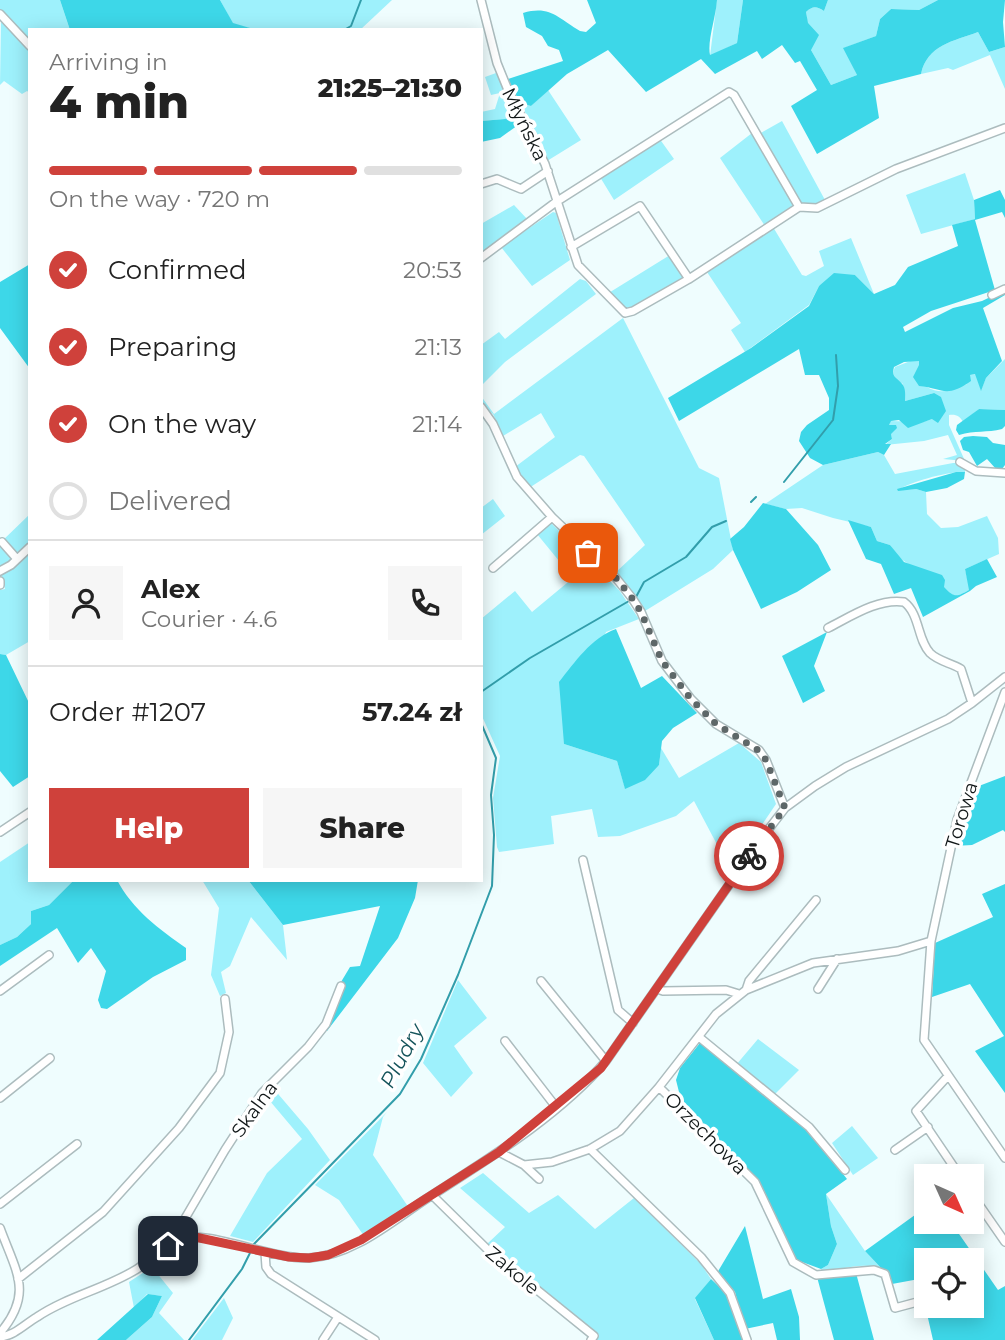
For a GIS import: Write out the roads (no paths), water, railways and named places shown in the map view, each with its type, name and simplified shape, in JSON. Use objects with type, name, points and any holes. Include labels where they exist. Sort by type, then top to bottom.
[{"type":"street","name":"Młyńska","points":[[481,0],[498,63],[508,90],[548,171],[578,265],[625,313],[688,279],[799,208]]},
{"type":"street","points":[[0,14],[28,44]]},
{"type":"street","points":[[483,257],[556,202],[729,92],[734,95],[799,208],[817,208],[907,164],[1005,128]]},
{"type":"street","points":[[483,183],[497,179],[521,189],[548,171]]},
{"type":"street","points":[[571,247],[640,206],[688,279]]},
{"type":"street","points":[[992,295],[1005,289]]},
{"type":"street","points":[[483,410],[493,424],[517,477],[552,517],[616,578],[632,598],[641,612],[662,661],[691,699],[716,724],[758,750],[766,760],[785,808]]},
{"type":"street","points":[[960,462],[976,471],[1005,473]]},
{"type":"street","points":[[493,568],[552,517]]},
{"type":"street","points":[[2,542],[17,559]]},
{"type":"street","points":[[0,570],[28,549]]},
{"type":"street","points":[[828,628],[873,607],[904,602],[914,616],[928,651],[961,669],[972,703]]},
{"type":"street","points":[[0,1335],[12,1334],[57,1306],[123,1278],[178,1240],[195,1237],[303,1258],[335,1253],[361,1240],[499,1152],[556,1107],[606,1061],[785,808],[834,774],[942,722],[1005,678]]},
{"type":"street","name":"Torowa","points":[[931,941],[957,820],[1005,692]]},
{"type":"street","points":[[0,832],[28,813]]},
{"type":"street","points":[[583,860],[618,1010],[633,1023]]},
{"type":"street","name":"Orzechowa","points":[[743,992],[749,981],[816,900]]},
{"type":"street","points":[[931,941],[924,1040],[1005,1158]]},
{"type":"street","name":"Orzechowa","points":[[524,1165],[552,1162],[590,1149],[620,1130],[659,1087],[722,1008],[743,992],[813,963],[898,951],[931,941]]},
{"type":"street","points":[[0,991],[49,956]]},
{"type":"street","points":[[818,989],[837,959]]},
{"type":"street","points":[[541,981],[606,1061]]},
{"type":"street","name":"Skalna","points":[[178,1240],[180,1227],[240,1127],[262,1093],[318,1034],[332,1013],[341,986]]},
{"type":"street","name":"Orzechowa","points":[[657,989],[743,992]]},
{"type":"street","points":[[18,1279],[103,1212],[179,1128],[220,1073],[229,1032],[225,999]]},
{"type":"street","points":[[699,1037],[809,1127],[845,1170]]},
{"type":"street","points":[[505,1041],[556,1107]]},
{"type":"street","points":[[0,1098],[50,1058]]},
{"type":"street","points":[[948,1076],[916,1111],[952,1164]]},
{"type":"street","name":"Orzechowa","points":[[659,1087],[755,1182],[793,1262],[816,1275],[874,1270],[885,1274],[895,1308],[914,1303]]},
{"type":"street","points":[[895,1150],[928,1127]]},
{"type":"street","points":[[0,1204],[77,1144]]},
{"type":"street","points":[[590,1149],[701,1257],[730,1293],[747,1340]]},
{"type":"street","points":[[499,1152],[524,1165],[539,1179]]},
{"type":"street","name":"Zakole","points":[[432,1195],[489,1251],[594,1336],[591,1340]]},
{"type":"street","points":[[984,1212],[1005,1242]]},
{"type":"street","points":[[0,1228],[16,1270],[20,1291],[18,1304],[0,1335]]},
{"type":"street","points":[[262,1252],[266,1267],[271,1273],[375,1340]]},
{"type":"street","points":[[16,1270],[37,1265]]},
{"type":"street","points":[[323,1340],[338,1317]]},
{"type":"waterway","points":[[348,28],[351,26],[361,0]]},
{"type":"waterway","points":[[784,482],[833,420],[838,386],[836,355]]},
{"type":"waterway","points":[[751,502],[756,497]]},
{"type":"waterway","points":[[636,597],[644,582],[686,557],[712,527],[726,521]]},
{"type":"waterway","points":[[483,691],[530,658],[629,601]]},
{"type":"waterway","name":"Pludry","points":[[254,1244],[400,1094],[421,1059],[458,975],[492,886],[494,835],[491,795],[496,758],[483,728]]},
{"type":"waterway","name":"Pludry","points":[[189,1340],[242,1269],[250,1253]]}]
